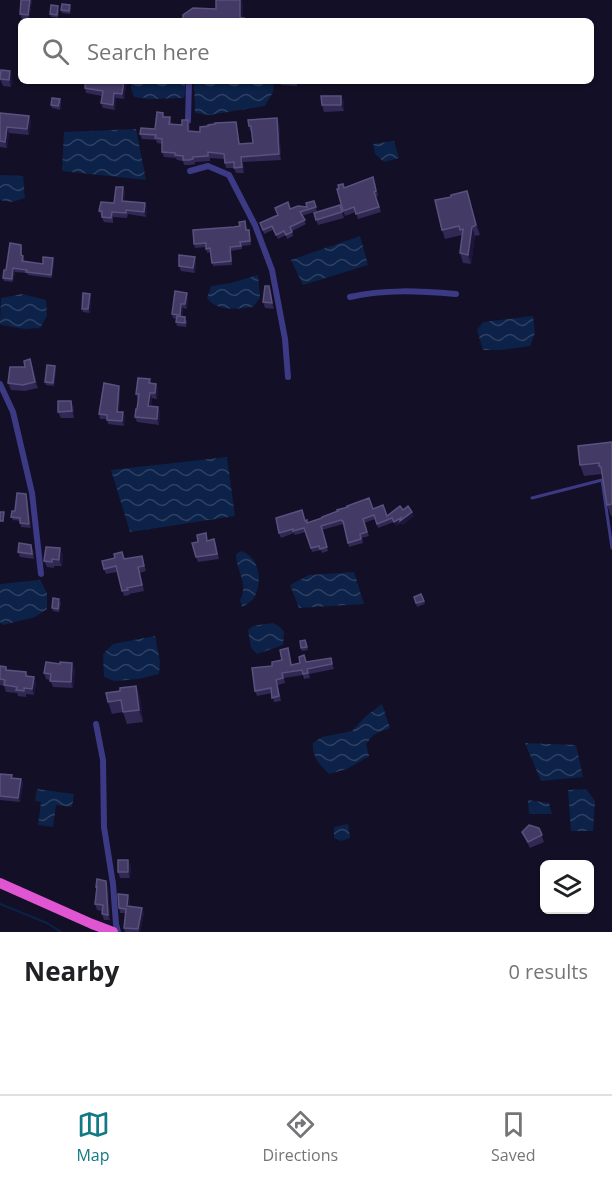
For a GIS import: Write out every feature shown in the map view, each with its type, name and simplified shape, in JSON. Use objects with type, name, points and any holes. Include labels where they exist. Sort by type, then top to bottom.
[{"type":"highway","points":[[0,883],[113,932]]},
{"type":"street","points":[[188,121],[189,84]]},
{"type":"street","points":[[190,171],[208,166],[230,175],[255,225],[272,270],[285,339],[288,377]]},
{"type":"street","points":[[350,297],[398,291],[456,294]]},
{"type":"street","points":[[0,384],[12,412],[32,493],[41,574]]},
{"type":"street","points":[[96,724],[103,760],[104,827],[118,932]]},
{"type":"lane","points":[[532,498],[602,480],[612,548]]},
{"type":"water","points":[[131,84],[185,84],[185,95],[184,98],[134,97]]},
{"type":"water","points":[[194,84],[274,84],[273,92],[265,106],[209,115],[195,113]]},
{"type":"water","points":[[136,129],[146,180],[62,171],[64,132]]},
{"type":"water","points":[[394,141],[399,158],[384,162],[375,154],[373,144]]},
{"type":"water","points":[[0,175],[23,176],[25,198],[12,202],[0,200]]},
{"type":"water","points":[[360,236],[368,265],[303,285],[291,260]]},
{"type":"water","points":[[258,275],[260,298],[253,307],[222,308],[207,298],[211,286]]},
{"type":"water","points":[[22,294],[46,300],[47,316],[40,328],[25,329],[1,325],[1,298]]},
{"type":"water","points":[[533,316],[535,333],[530,346],[483,350],[477,330],[483,322]]},
{"type":"water","points":[[227,457],[235,516],[130,532],[111,470]]},
{"type":"water","points":[[241,551],[256,564],[259,578],[254,598],[242,607],[240,600],[243,582],[236,554]]},
{"type":"water","points":[[354,572],[364,604],[299,608],[290,585],[309,575]]},
{"type":"water","points":[[40,580],[47,593],[47,609],[35,617],[3,625],[0,622],[0,584]]},
{"type":"water","points":[[273,623],[284,632],[283,645],[257,654],[251,648],[248,630],[253,626]]},
{"type":"water","points":[[155,636],[160,661],[159,674],[139,679],[114,681],[104,677],[103,654],[113,644]]},
{"type":"water","points":[[382,704],[390,728],[373,735],[366,744],[369,756],[347,769],[329,774],[317,760],[313,743],[322,737],[352,731]]},
{"type":"water","points":[[525,743],[576,745],[583,777],[541,781]]},
{"type":"water","points":[[37,789],[74,794],[72,807],[56,805],[53,827],[38,825],[41,802],[35,801]]},
{"type":"water","points":[[586,789],[595,801],[593,831],[571,831],[568,790]]},
{"type":"water","points":[[528,800],[549,803],[552,814],[529,814]]},
{"type":"water","points":[[348,824],[350,838],[341,841],[334,838],[334,827]]},
{"type":"building","points":[[21,0],[30,0],[28,15],[20,14]]},
{"type":"building","points":[[216,0],[240,0],[240,18],[183,18],[183,15],[193,8],[216,9]]},
{"type":"building","points":[[62,4],[70,5],[69,11],[61,10]]},
{"type":"building","points":[[51,5],[58,6],[57,15],[50,14]]},
{"type":"building","points":[[1,70],[10,71],[9,80],[0,79]]},
{"type":"building","points":[[85,84],[124,84],[122,94],[114,93],[113,105],[101,103],[103,91],[85,88]]},
{"type":"building","points":[[321,96],[341,96],[341,105],[322,105]]},
{"type":"building","points":[[52,98],[60,99],[58,106],[51,105]]},
{"type":"building","points":[[157,112],[163,113],[163,117],[170,117],[169,124],[182,125],[182,120],[188,120],[188,131],[200,132],[200,127],[215,123],[236,122],[239,144],[253,143],[248,120],[277,118],[279,154],[241,157],[242,167],[234,168],[234,162],[225,163],[224,154],[208,152],[208,156],[183,160],[183,156],[162,152],[162,139],[155,138],[156,135],[140,134],[141,128],[155,129]]},
{"type":"building","points":[[0,113],[29,116],[27,129],[7,127],[5,142],[0,141]]},
{"type":"building","points":[[373,177],[376,191],[374,192],[379,207],[356,214],[354,207],[343,211],[338,185],[343,184],[344,188]]},
{"type":"building","points":[[116,187],[123,187],[122,201],[145,203],[144,212],[126,210],[126,213],[112,212],[111,218],[102,217],[102,211],[99,211],[101,202],[114,203]]},
{"type":"building","points":[[467,191],[476,225],[472,227],[468,255],[460,253],[463,229],[460,230],[459,226],[442,230],[435,200]]},
{"type":"building","points":[[314,201],[316,207],[300,212],[305,220],[290,227],[292,232],[286,235],[284,231],[276,235],[272,226],[263,230],[260,223],[278,215],[275,208],[288,202],[290,209],[298,206],[307,207],[306,203]]},
{"type":"building","points":[[340,205],[342,212],[316,220],[314,213]]},
{"type":"building","points":[[245,221],[250,241],[240,242],[241,246],[230,247],[231,261],[212,263],[210,248],[206,249],[206,243],[194,244],[193,230],[240,226],[239,222]]},
{"type":"building","points":[[10,243],[21,245],[22,261],[43,264],[43,257],[53,258],[51,275],[13,268],[12,279],[3,278]]},
{"type":"building","points":[[179,255],[195,257],[193,268],[179,266]]},
{"type":"building","points":[[265,286],[269,286],[272,303],[263,302]]},
{"type":"building","points":[[175,291],[187,293],[185,304],[181,304],[180,315],[172,314]]},
{"type":"building","points":[[83,293],[90,294],[88,309],[82,309]]},
{"type":"building","points":[[177,316],[185,317],[185,323],[176,322]]},
{"type":"building","points":[[30,359],[35,382],[23,385],[8,383],[10,367],[25,367],[24,361]]},
{"type":"building","points":[[47,365],[55,366],[53,383],[45,382]]},
{"type":"building","points":[[138,378],[150,379],[149,383],[156,384],[155,393],[150,393],[148,406],[158,407],[157,419],[135,417],[139,394],[136,394]]},
{"type":"building","points":[[104,383],[119,386],[117,412],[123,412],[122,421],[107,420],[107,415],[99,414]]},
{"type":"building","points":[[58,401],[71,401],[72,411],[58,412]]},
{"type":"building","points":[[612,442],[612,504],[607,505],[601,467],[599,463],[580,465],[578,446]]},
{"type":"building","points":[[17,493],[26,494],[29,524],[20,523],[20,518],[11,517],[12,511],[15,511]]},
{"type":"building","points":[[369,498],[373,509],[383,505],[387,516],[400,506],[403,510],[408,506],[412,512],[400,521],[401,518],[394,522],[392,518],[377,524],[374,515],[363,519],[367,532],[360,534],[361,539],[348,543],[343,521],[321,526],[327,547],[320,549],[319,546],[311,548],[304,528],[279,533],[276,518],[302,510],[307,523]]},
{"type":"building","points":[[0,512],[4,512],[3,521],[0,521]]},
{"type":"building","points":[[206,533],[207,541],[214,539],[217,554],[196,557],[192,543],[198,542],[197,535]]},
{"type":"building","points":[[19,543],[31,545],[32,554],[18,552]]},
{"type":"building","points":[[46,547],[60,548],[59,560],[44,561]]},
{"type":"building","points":[[122,552],[124,559],[142,556],[144,566],[138,567],[142,585],[122,591],[116,566],[104,569],[102,561],[115,558],[114,554]]},
{"type":"building","points":[[421,594],[424,601],[416,603],[414,597]]},
{"type":"building","points":[[53,598],[59,599],[58,609],[52,608]]},
{"type":"building","points":[[305,640],[307,647],[301,648],[300,641]]},
{"type":"building","points":[[288,648],[291,665],[300,663],[299,657],[304,655],[306,662],[331,658],[332,664],[307,669],[308,673],[303,674],[302,670],[282,673],[283,678],[276,680],[279,696],[272,698],[271,688],[255,691],[252,668],[272,666],[272,662],[282,660],[280,650]]},
{"type":"building","points":[[46,662],[72,663],[71,682],[50,681],[51,674],[44,673]]},
{"type":"building","points":[[0,666],[6,667],[6,670],[26,672],[26,676],[34,677],[32,689],[16,690],[17,687],[4,685],[5,680],[0,679]]},
{"type":"building","points":[[136,686],[139,710],[123,712],[121,700],[108,702],[106,693]]},
{"type":"building","points":[[0,774],[12,775],[11,778],[21,779],[18,798],[0,796]]},
{"type":"building","points":[[529,825],[539,828],[542,835],[528,842],[522,832]]},
{"type":"building","points":[[118,860],[128,860],[128,872],[118,872]]},
{"type":"building","points":[[97,879],[106,881],[108,915],[102,914],[103,905],[95,904]]},
{"type":"building","points":[[118,894],[128,895],[127,906],[142,908],[138,929],[124,928],[126,909],[119,908]]},
{"type":"waterway","points":[[0,904],[47,923],[61,932]]}]
